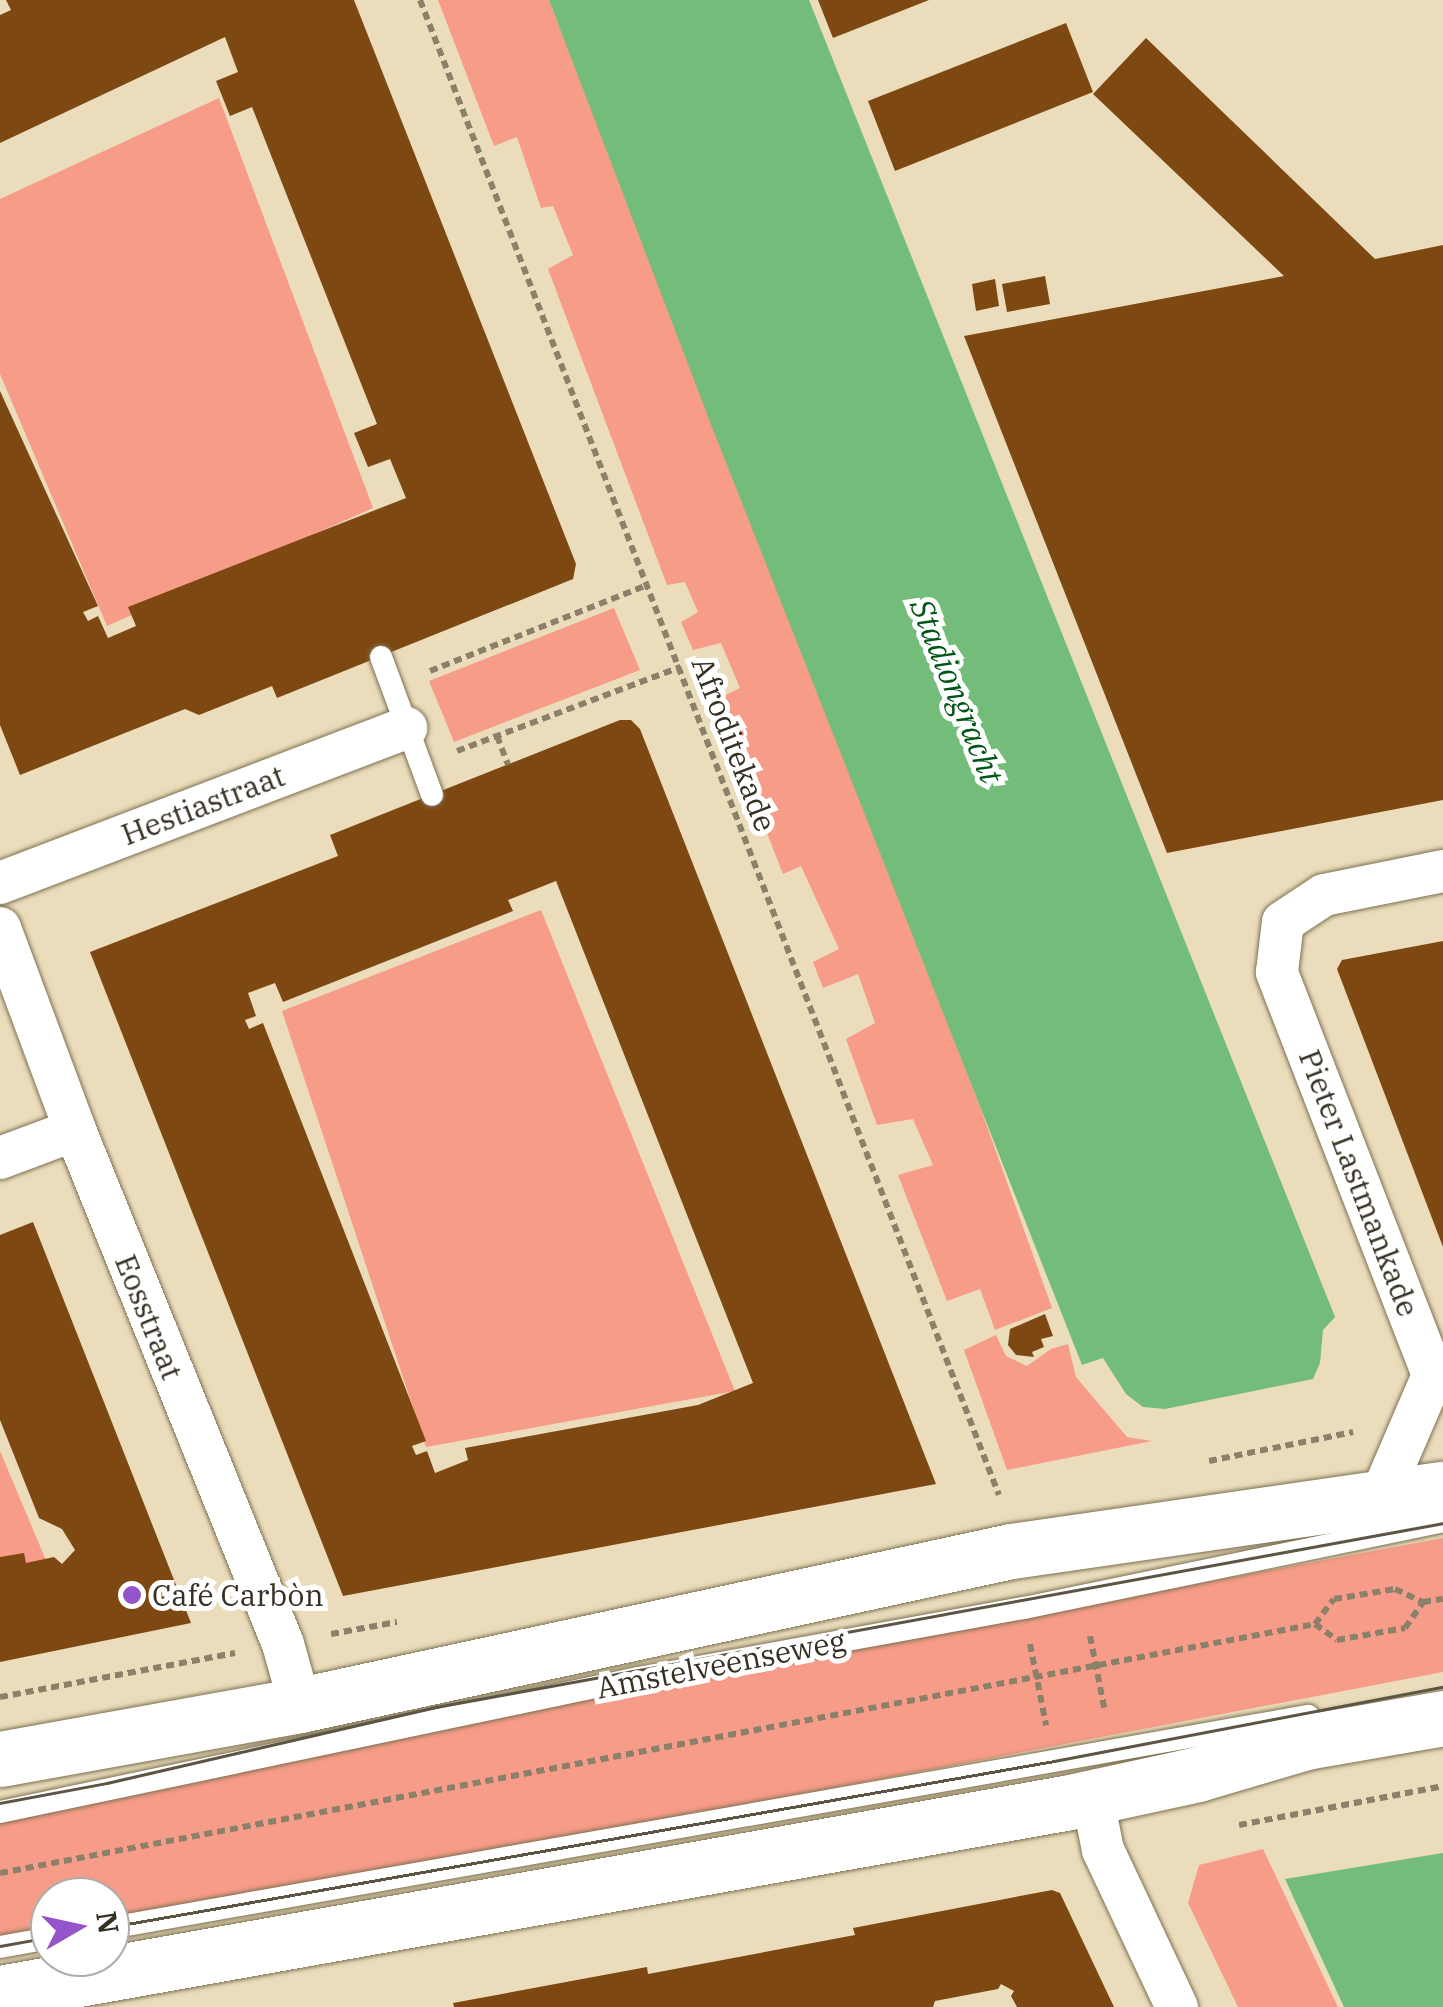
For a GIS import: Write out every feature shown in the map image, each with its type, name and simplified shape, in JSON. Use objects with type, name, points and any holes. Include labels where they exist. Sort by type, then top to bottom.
[{"type":"main road","name":"Amstelveenseweg","points":[[0,1759],[300,1705],[1007,1528],[1443,1488]]},
{"type":"main road","points":[[0,1993],[1087,1771],[1198,1774],[1306,1742],[1443,1718]]},
{"type":"street","name":"Hestiastraat","points":[[0,884],[421,722]]},
{"type":"street","name":"Pieter Lastmankade","points":[[1381,1496],[1433,1374],[1277,972],[1282,922],[1324,895],[1443,871]]},
{"type":"street","name":"Eosstraat","points":[[0,928],[75,1130],[283,1644],[300,1705]]},
{"type":"street","points":[[0,1158],[75,1130]]},
{"type":"street","points":[[1087,1771],[1103,1850],[1177,2007]]},
{"type":"lane","points":[[380,657],[421,722],[432,794]]},
{"type":"lane","name":"Amstelveenseweg","points":[[0,1812],[618,1682],[1024,1608],[1443,1520]]},
{"type":"lane","points":[[130,1925],[1087,1771],[1327,1712]]},
{"type":"lane","points":[[0,1947],[30,1942]]},
{"type":"path","name":"Afroditekade","points":[[420,0],[681,667],[1007,1528]]},
{"type":"path","points":[[647,584],[418,676],[421,722],[449,754],[681,667]]},
{"type":"path","points":[[497,736],[508,764]]},
{"type":"path","points":[[0,1873],[1315,1624],[1334,1599],[1395,1589],[1424,1602],[1443,1599]]},
{"type":"path","points":[[1082,1596],[1096,1664],[1087,1771]]},
{"type":"path","points":[[1315,1624],[1337,1640],[1405,1628],[1424,1602]]},
{"type":"path","points":[[1024,1608],[1036,1676],[1087,1771]]},
{"type":"shaded area","points":[[438,0],[549,0],[979,1104],[1052,1308],[995,1330],[980,1289],[947,1301],[898,1175],[933,1165],[913,1119],[877,1125],[846,1039],[875,1023],[858,974],[823,988],[813,962],[839,949],[801,866],[783,874],[715,700],[740,688],[721,643],[693,650],[681,622],[698,612],[685,582],[667,585],[548,269],[573,255],[553,206],[541,208],[517,137],[494,146]]},
{"type":"shaded area","points":[[219,98],[373,508],[107,626],[0,374],[0,199]]},
{"type":"shaded area","points":[[614,608],[640,670],[454,742],[429,681]]},
{"type":"shaded area","points":[[541,910],[735,1391],[426,1447],[282,1011]]},
{"type":"shaded area","points":[[996,1335],[1006,1356],[1027,1366],[1051,1349],[1068,1344],[1076,1377],[1127,1437],[1152,1441],[1007,1470],[964,1350]]},
{"type":"shaded area","points":[[0,1451],[48,1565],[0,1570]]},
{"type":"shaded area","points":[[1443,1538],[1443,1672],[587,1835],[130,1916],[130,1877],[30,1877],[30,1933],[0,1937],[0,1818],[535,1707]]},
{"type":"shaded area","points":[[1263,1849],[1338,2007],[1238,2007],[1188,1903],[1199,1865]]},
{"type":"water","name":"Stadiongracht","points":[[549,0],[809,0],[1335,1317],[1323,1330],[1320,1363],[1313,1379],[1165,1409],[1143,1407],[1126,1394],[1103,1358],[1082,1365],[712,427]]},
{"type":"water","points":[[1443,1853],[1443,2007],[1344,2007],[1285,1879]]},
{"type":"building","points":[[6,0],[354,0],[576,564],[573,579],[277,698],[272,686],[199,715],[185,709],[20,775],[0,725],[0,391],[98,606],[83,612],[88,621],[98,616],[108,638],[136,626],[128,607],[406,498],[390,459],[368,467],[354,433],[377,424],[252,107],[230,116],[216,81],[238,72],[225,37],[0,143],[0,15],[11,10]]},
{"type":"building","points":[[818,0],[929,0],[833,38]]},
{"type":"building","points":[[1066,23],[1093,92],[895,171],[868,101]]},
{"type":"building","points":[[1146,38],[1375,259],[1443,245],[1443,800],[1167,853],[964,336],[1284,276],[1093,94]]},
{"type":"building","points":[[1045,276],[1050,304],[1007,312],[1002,284]]},
{"type":"building","points":[[995,279],[999,306],[976,311],[972,284]]},
{"type":"building","points":[[620,720],[631,720],[640,729],[936,1484],[343,1596],[90,952],[338,856],[330,835]],"holes":[[[556,881],[753,1383],[698,1405],[465,1448],[468,1460],[435,1473],[427,1451],[416,1455],[412,1446],[426,1441],[263,1023],[249,1029],[245,1020],[256,1016],[248,993],[275,983],[283,1002],[513,911],[508,900]]]},
{"type":"building","points":[[1443,941],[1443,1247],[1337,969],[1342,960]]},
{"type":"building","points":[[33,1222],[191,1623],[0,1662],[0,1557],[24,1553],[26,1563],[54,1557],[62,1564],[75,1550],[62,1529],[39,1518],[0,1420],[0,1235]]},
{"type":"building","points":[[1045,1314],[1053,1336],[1041,1339],[1044,1347],[1032,1352],[1034,1357],[1016,1355],[1008,1345],[1010,1329]]},
{"type":"building","points":[[1052,1890],[1060,1893],[1114,2007],[1017,2007],[1011,1996],[1014,1991],[1001,1984],[998,1989],[935,2001],[933,2007],[454,2007],[453,2003],[647,1967],[648,1974],[855,1935],[853,1928]]},
{"type":"tram line","points":[[0,1803],[107,1783],[436,1707],[1443,1523]]},
{"type":"tram line","points":[[130,1923],[1054,1761],[1443,1687]]},
{"type":"tram line","points":[[0,1946],[30,1941]]},
{"type":"place","name":"Café Carbòn","points":[[132,1595]]}]
